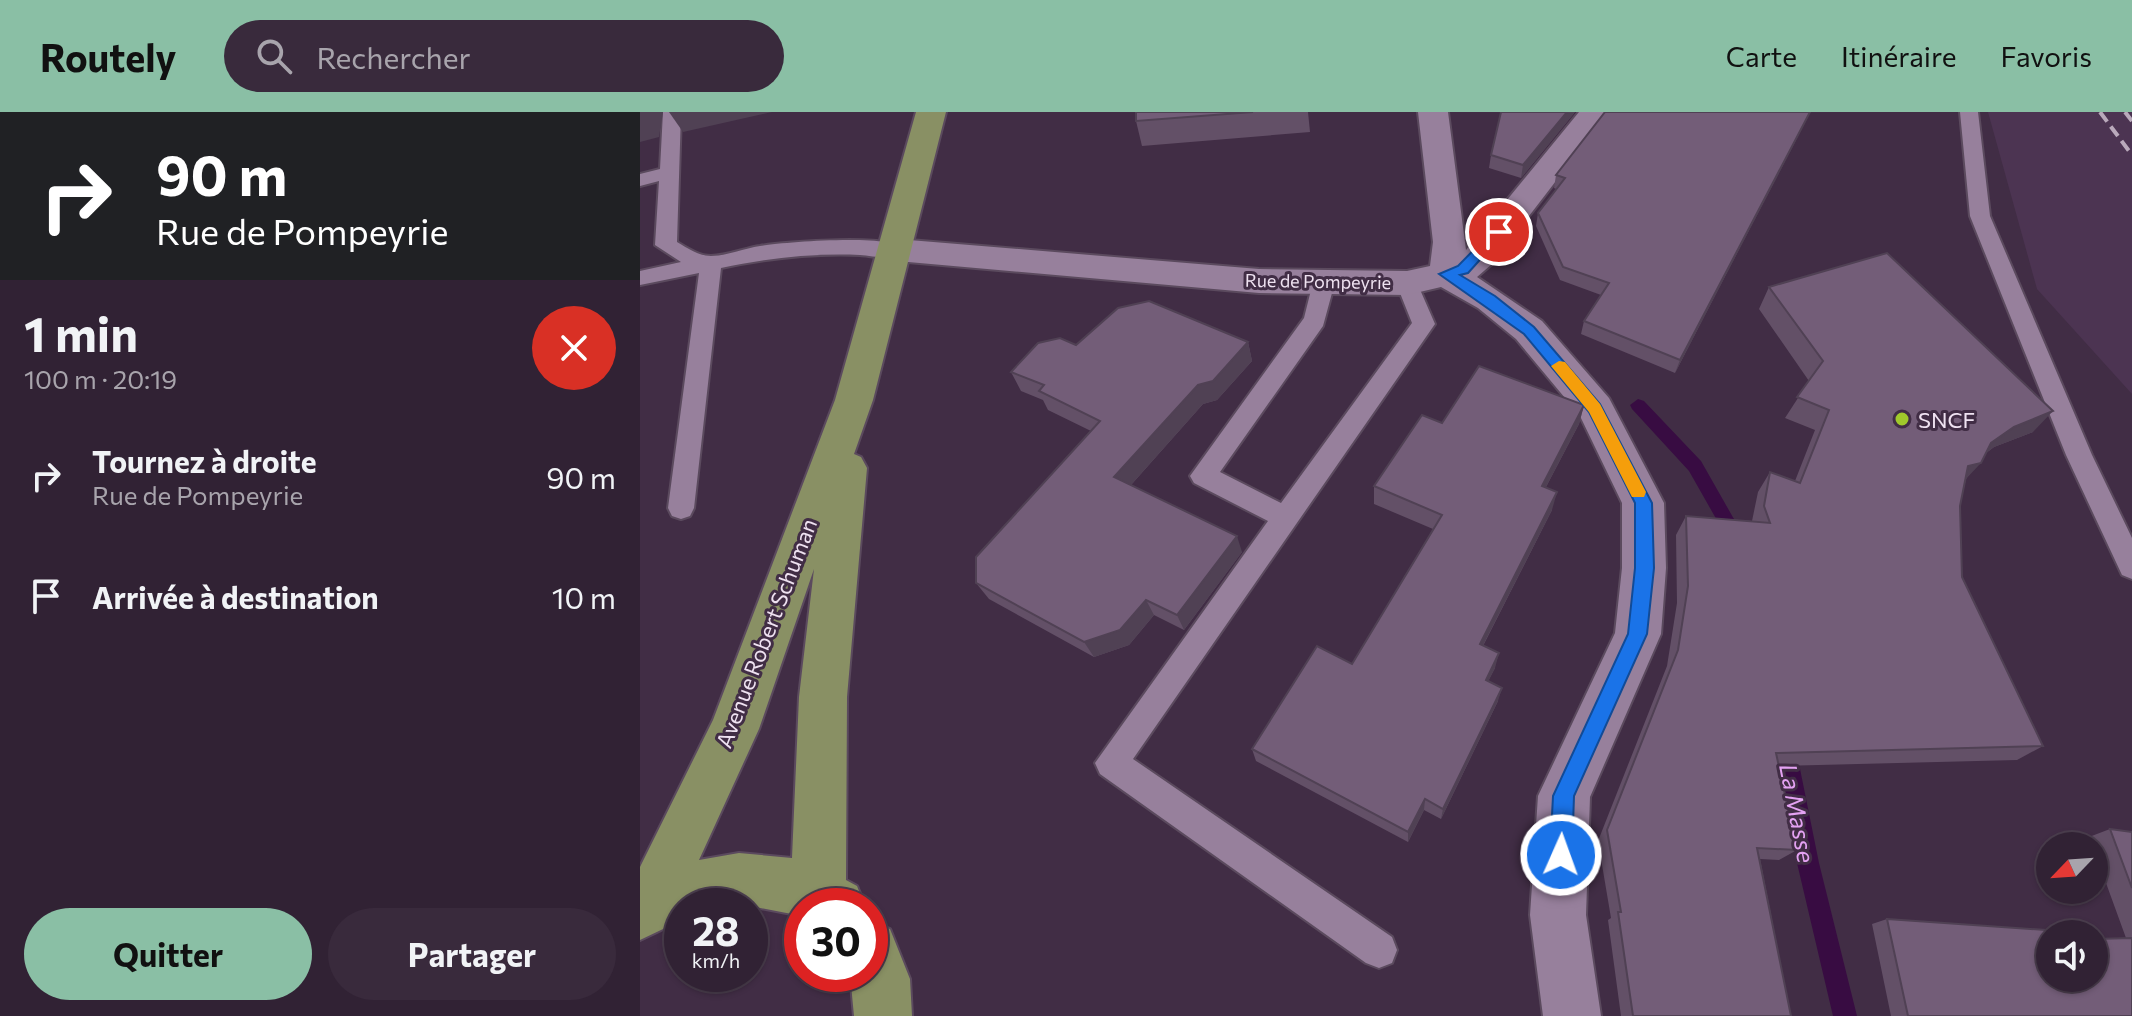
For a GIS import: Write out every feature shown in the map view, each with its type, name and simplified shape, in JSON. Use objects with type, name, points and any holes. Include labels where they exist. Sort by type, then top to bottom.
[{"type":"main road","name":"Avenue Robert Schuman","points":[[645,909],[734,729],[854,400],[897,250],[931,112]]},
{"type":"main road","name":"Avenue Robert Schuman","points":[[827,888],[823,697],[854,400]]},
{"type":"main road","points":[[645,909],[711,883],[768,879],[795,888]]},
{"type":"main road","points":[[882,992],[883,1016]]},
{"type":"street","points":[[1433,112],[1450,242],[1426,278],[1490,300],[1529,330],[1595,408],[1643,503],[1644,568],[1638,634],[1564,796],[1558,915],[1572,1016]]},
{"type":"street","name":"Rue de Pompeyrie","points":[[897,250],[1259,281],[1426,278],[1463,270],[1480,256],[1594,112]]},
{"type":"lane","points":[[672,112],[666,245],[685,256],[711,263]]},
{"type":"lane","points":[[1969,112],[1980,216],[2079,455],[2132,567]]},
{"type":"lane","points":[[640,180],[671,172]]},
{"type":"lane","points":[[640,278],[763,252],[826,247],[897,250]]},
{"type":"lane","points":[[681,508],[711,263]]},
{"type":"lane","points":[[1379,950],[1111,763],[1424,324],[1426,278]]},
{"type":"lane","points":[[1286,518],[1203,476],[1315,320],[1324,282]]},
{"type":"shaded area","points":[[1988,112],[2132,112],[2132,394],[2037,289]]},
{"type":"building","points":[[1136,112],[1253,112],[1136,121]]},
{"type":"building","points":[[1501,112],[1567,112],[1523,165],[1491,155]]},
{"type":"building","points":[[1605,112],[1810,112],[1680,360],[1584,321],[1609,283],[1563,267],[1538,213],[1565,178],[1556,175]]},
{"type":"building","points":[[1887,253],[2053,411],[2014,427],[1991,443],[1981,463],[1968,466],[1960,506],[1962,577],[2043,746],[1776,753],[1797,850],[1757,848],[1791,1016],[1633,1016],[1618,912],[1621,912],[1607,830],[1678,650],[1688,586],[1686,516],[1770,523],[1764,506],[1770,472],[1800,483],[1829,410],[1797,397],[1823,361],[1769,287]]},
{"type":"building","points":[[1149,301],[1248,342],[1213,381],[1198,385],[1114,477],[1237,536],[1177,615],[1146,600],[1120,630],[1084,642],[976,583],[976,557],[1100,421],[1039,391],[1044,385],[1011,372],[1038,343],[1060,338],[1076,345],[1118,308]]},
{"type":"building","points":[[1479,366],[1584,405],[1542,486],[1557,492],[1480,644],[1499,653],[1486,680],[1502,688],[1443,809],[1425,799],[1408,832],[1252,749],[1317,646],[1352,664],[1442,515],[1374,486],[1422,415],[1442,423]]},
{"type":"building","points":[[2110,829],[2132,832],[2132,888]]},
{"type":"building","points":[[1887,919],[2036,929],[2036,992],[2108,992],[2108,939],[2132,938],[2132,1016],[1908,1016]]},
{"type":"waterway","name":"La Masse","points":[[1638,405],[1695,466],[1737,540]]},
{"type":"waterway","name":"La Masse","points":[[1785,744],[1808,863],[1845,1016]]},
{"type":"railway","points":[[2100,112],[2132,155]]},
{"type":"railway","points":[[2125,112],[2132,121]]},
{"type":"slow traffic","points":[[1559,366],[1595,408],[1638,492]]},
{"type":"place","name":"SNCF","points":[[1902,419]]},
{"type":"route","points":[[1499,232],[1480,256],[1463,270],[1446,274],[1490,300],[1529,330],[1595,408],[1643,503],[1644,568],[1638,634],[1564,796],[1561,855]]}]
